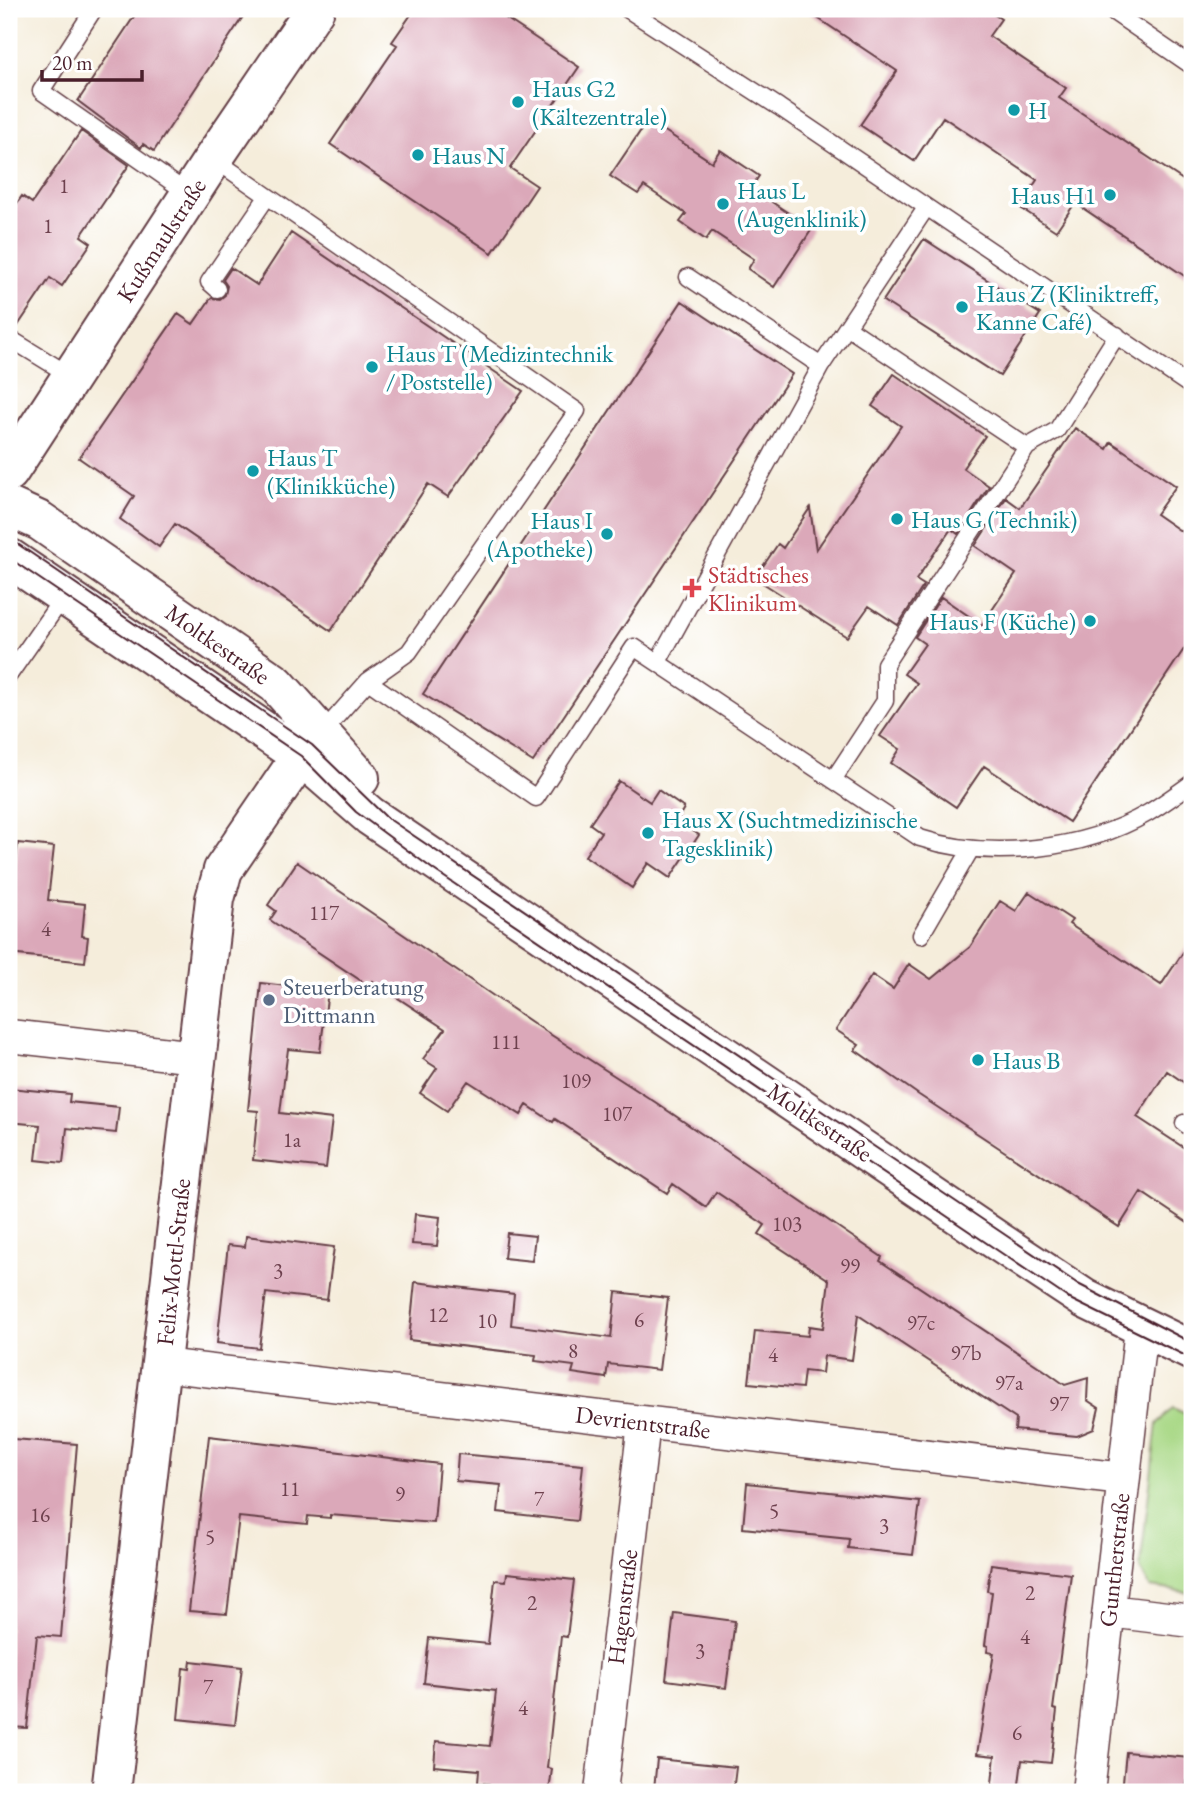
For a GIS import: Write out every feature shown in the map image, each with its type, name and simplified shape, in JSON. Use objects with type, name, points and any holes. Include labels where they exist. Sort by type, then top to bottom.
[{"type":"main road","name":"Kußmaulstraße","points":[[9,472],[189,194],[315,9]]},
{"type":"main road","name":"Moltkestraße","points":[[9,507],[40,521],[276,684],[311,746],[370,816],[1086,1299],[1192,1351]]},
{"type":"main road","name":"Moltkestraße","points":[[9,558],[64,596],[311,746]]},
{"type":"main road","name":"Felix-Mottl-Straße","points":[[111,1792],[215,899],[223,870],[311,746]]},
{"type":"street","points":[[9,1036],[196,1057]]},
{"type":"street","name":"Guntherstraße","points":[[1088,1792],[1141,1328]]},
{"type":"street","name":"Devrientstraße","points":[[162,1365],[1123,1479]]},
{"type":"street","name":"Hagenstraße","points":[[601,1792],[644,1423]]},
{"type":"street","points":[[1109,1611],[1192,1621]]},
{"type":"lane","points":[[94,9],[41,90],[189,194]]},
{"type":"lane","points":[[1109,9],[1192,66]]},
{"type":"lane","points":[[632,10],[1192,387]]},
{"type":"lane","points":[[213,159],[577,411],[409,652],[368,681],[311,746]]},
{"type":"lane","points":[[217,289],[209,282],[267,197]]},
{"type":"lane","points":[[657,662],[821,366],[926,208]]},
{"type":"lane","points":[[688,277],[821,366]]},
{"type":"lane","points":[[847,327],[1027,446]]},
{"type":"lane","points":[[833,780],[886,701],[885,664],[1027,446],[1057,430],[1117,335]]},
{"type":"lane","points":[[9,338],[73,377]]},
{"type":"lane","points":[[9,675],[64,596]]},
{"type":"lane","points":[[368,681],[536,797],[634,647],[920,838],[971,849],[1033,849],[1084,838],[1146,814],[1192,783]]},
{"type":"lane","points":[[921,935],[971,849]]},
{"type":"green space","points":[[1173,1408],[1192,1417],[1192,1593],[1150,1587],[1140,1569],[1157,1424]]},
{"type":"building","points":[[139,9],[248,9],[154,151],[143,144],[141,148],[78,101]]},
{"type":"building","points":[[415,9],[492,9],[579,67],[510,168],[537,186],[492,253],[330,144],[397,45],[392,42]]},
{"type":"building","points":[[804,9],[985,9],[1001,19],[989,36],[1066,88],[1059,98],[1192,186],[1192,281],[1075,203],[1056,231],[1019,207],[1037,180],[943,117],[914,161],[860,125],[897,71]]},
{"type":"building","name":"Haus L (Augenklinik)","points":[[648,120],[712,162],[720,150],[759,176],[751,188],[812,229],[774,287],[748,269],[754,259],[712,231],[706,240],[680,222],[686,214],[644,186],[638,194],[610,176]]},
{"type":"building","points":[[81,131],[129,165],[81,236],[91,243],[62,286],[50,278],[15,330],[9,328],[9,215],[22,196],[32,203]]},
{"type":"building","points":[[291,233],[523,391],[448,497],[428,484],[331,631],[175,524],[159,547],[120,519],[134,496],[79,458],[178,314],[193,324],[211,298],[220,299],[225,295],[227,286],[223,280],[231,268],[257,285]]},
{"type":"building","name":"Haus Z (Kliniktreff, Kanne Café)","points":[[924,239],[1040,314],[1000,376],[883,301]]},
{"type":"building","name":"Haus I (Apotheke)","points":[[682,301],[792,374],[533,762],[423,694]]},
{"type":"building","name":"Haus G (Technik)","points":[[894,374],[985,436],[963,468],[989,486],[958,534],[951,529],[916,580],[924,585],[898,625],[869,606],[847,637],[755,578],[778,544],[783,548],[810,508],[816,550],[901,426],[872,406]]},
{"type":"building","name":"Haus F (Küche)","points":[[1075,428],[1107,449],[1111,442],[1176,486],[1156,514],[1192,539],[1192,637],[1069,822],[984,766],[956,807],[891,763],[900,749],[880,736],[917,683],[904,674],[925,644],[915,637],[941,597],[982,625],[1016,574],[975,546],[1006,498],[1020,508]]},
{"type":"building","name":"Haus X (Suchtmedizinische Tagesklinik)","points":[[619,781],[650,802],[658,790],[684,808],[677,820],[699,835],[670,878],[648,863],[632,888],[585,856],[601,832],[590,824]]},
{"type":"building","points":[[18,843],[54,847],[48,900],[85,904],[82,936],[88,937],[85,962],[9,954],[9,920]]},
{"type":"building","points":[[297,862],[542,1029],[655,1102],[882,1257],[880,1261],[1065,1385],[1088,1378],[1087,1400],[1099,1408],[1094,1429],[1077,1436],[1015,1430],[1016,1419],[858,1315],[852,1360],[824,1356],[822,1373],[804,1371],[802,1388],[749,1383],[755,1331],[808,1336],[809,1326],[823,1328],[829,1280],[759,1234],[765,1225],[716,1192],[706,1207],[673,1184],[667,1193],[555,1119],[553,1122],[527,1105],[521,1115],[468,1081],[447,1111],[420,1093],[437,1068],[423,1059],[445,1029],[372,981],[369,986],[270,920],[276,911],[268,905]]},
{"type":"building","name":"Haus B","points":[[1029,892],[1072,920],[1069,924],[1161,985],[1192,939],[1192,1088],[1167,1071],[1137,1117],[1192,1153],[1192,1226],[1141,1192],[1119,1227],[919,1095],[855,1050],[859,1045],[836,1030],[872,975],[893,989],[909,964],[931,979],[970,947],[1000,901],[1016,911]]},
{"type":"building","points":[[261,983],[328,991],[320,1052],[288,1049],[280,1113],[332,1119],[326,1168],[253,1160],[258,1111],[248,1110]]},
{"type":"building","points":[[9,1088],[70,1094],[69,1102],[119,1107],[116,1133],[67,1128],[63,1163],[36,1160],[40,1125],[9,1122]]},
{"type":"building","points":[[415,1214],[440,1217],[437,1246],[412,1244]]},
{"type":"building","points":[[507,1233],[535,1236],[532,1261],[504,1258]]},
{"type":"building","points":[[246,1236],[334,1247],[327,1300],[266,1293],[259,1348],[217,1343],[228,1245],[245,1247]]},
{"type":"building","points":[[415,1282],[514,1294],[511,1325],[611,1338],[616,1292],[668,1298],[659,1370],[608,1364],[606,1378],[572,1373],[574,1366],[535,1361],[536,1355],[409,1340]]},
{"type":"building","points":[[209,1436],[439,1464],[434,1523],[330,1515],[330,1518],[308,1516],[307,1524],[239,1517],[227,1614],[189,1611]]},
{"type":"building","points":[[13,1439],[77,1444],[61,1637],[37,1635],[27,1728],[9,1727],[9,1490]]},
{"type":"building","points":[[458,1454],[583,1465],[577,1521],[498,1512],[501,1485],[456,1481]]},
{"type":"building","points":[[747,1483],[920,1502],[913,1555],[848,1548],[849,1539],[743,1528]]},
{"type":"building","points":[[991,1564],[1071,1574],[1053,1709],[1057,1710],[1051,1763],[1022,1760],[1018,1792],[991,1792],[995,1756],[977,1754],[994,1653],[987,1652],[988,1646],[985,1645],[992,1592],[987,1591]]},
{"type":"building","points":[[507,1573],[574,1580],[567,1637],[561,1636],[547,1768],[552,1769],[549,1792],[488,1792],[489,1784],[478,1783],[479,1770],[434,1766],[436,1741],[490,1746],[496,1691],[424,1683],[429,1638],[488,1644],[495,1580],[506,1581]]},
{"type":"building","points":[[674,1613],[735,1621],[726,1688],[666,1680]]},
{"type":"building","points":[[191,1661],[242,1667],[235,1725],[178,1719],[183,1668],[190,1669]]},
{"type":"building","points":[[1126,1752],[1189,1758],[1186,1792],[1122,1792]]},
{"type":"building","points":[[657,1759],[736,1767],[733,1792],[654,1789]]},
{"type":"tram line","points":[[9,538],[312,745],[386,817],[1078,1284],[1192,1343]]},
{"type":"tram line","points":[[9,558],[301,756],[356,812],[434,870],[1068,1298],[1192,1359]]},
{"type":"place","name":"Haus G2 (Kältezentrale)","points":[[518,102]]},
{"type":"place","name":"H","points":[[1014,110]]},
{"type":"place","name":"Haus N","points":[[418,155]]},
{"type":"place","name":"Haus H1","points":[[1110,195]]},
{"type":"place","name":"Haus L (Augenklinik)","points":[[723,204]]},
{"type":"place","name":"Haus Z (Kliniktreff, Kanne Café)","points":[[962,307]]},
{"type":"place","name":"Haus T (Medizintechnik / Poststelle)","points":[[372,367]]},
{"type":"place","name":"Haus T (Klinikküche)","points":[[253,471]]},
{"type":"place","name":"Haus G (Technik)","points":[[897,519]]},
{"type":"place","name":"Haus I (Apotheke)","points":[[607,534]]},
{"type":"place","name":"Städtisches Klinikum","points":[[692,588]]},
{"type":"place","name":"Haus F (Küche)","points":[[1090,621]]},
{"type":"place","name":"Haus X (Suchtmedizinische Tagesklinik)","points":[[648,833]]},
{"type":"place","name":"Steuerberatung Dittmann","points":[[269,1000]]},
{"type":"place","name":"Haus B","points":[[978,1060]]}]
